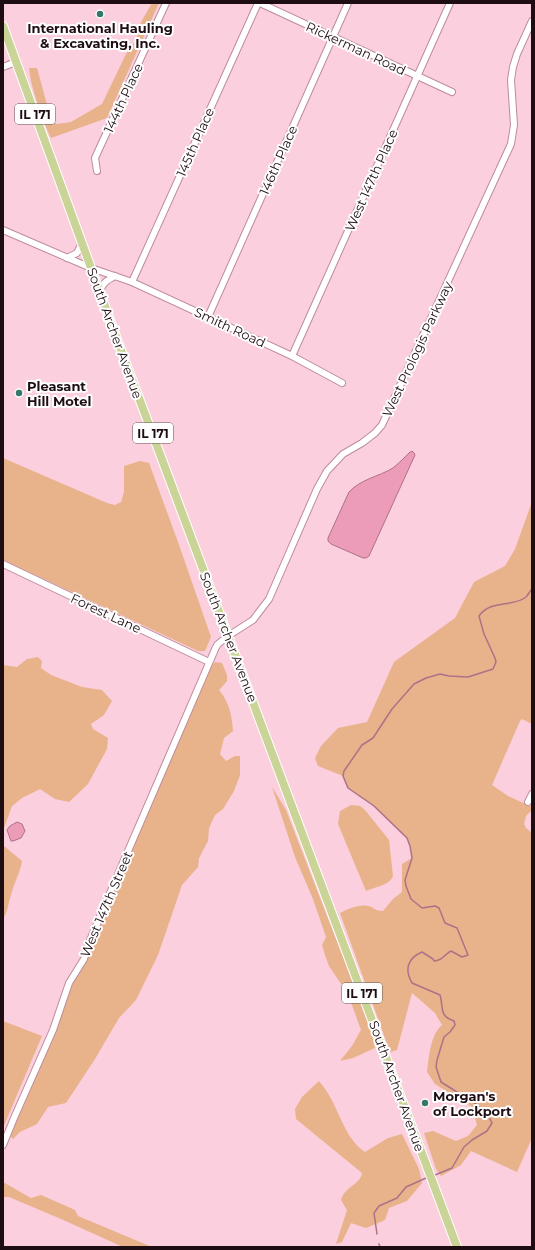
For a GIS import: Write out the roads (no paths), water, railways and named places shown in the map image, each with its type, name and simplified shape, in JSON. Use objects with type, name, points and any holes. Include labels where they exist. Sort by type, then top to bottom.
[{"type":"main road","name":"South Archer Avenue","points":[[3,26],[100,293],[457,1247]]},
{"type":"street","name":"144th Place","points":[[97,171],[95,158],[166,3]]},
{"type":"street","name":"Rickerman Road","points":[[259,3],[452,92]]},
{"type":"street","name":"145th Place","points":[[132,282],[259,3]]},
{"type":"street","name":"146th Place","points":[[208,317],[348,3]]},
{"type":"street","name":"West 147th Place","points":[[292,356],[450,3]]},
{"type":"street","name":"West Prologis Parkway","points":[[209,662],[218,644],[253,620],[269,599],[320,483],[327,471],[343,454],[370,437],[384,420],[510,144],[514,125],[511,80],[513,66],[532,21]]},
{"type":"street","points":[[3,67],[16,62]]},
{"type":"street","name":"Smith Road","points":[[3,230],[91,268],[132,282],[292,356],[342,383]]},
{"type":"street","points":[[67,258],[77,253],[82,243]]},
{"type":"street","points":[[100,293],[102,285],[105,281],[115,276]]},
{"type":"street","name":"Forest Lane","points":[[3,564],[209,662]]},
{"type":"street","name":"West 147th Street","points":[[3,1145],[53,1030],[69,984],[84,959],[94,932],[209,662]]},
{"type":"street","points":[[528,802],[532,794]]},
{"type":"waterway","points":[[435,1175],[452,1168],[464,1147],[487,1131],[492,1123],[488,1115],[476,1104],[441,1082],[436,1067],[437,1060],[444,1037],[455,1025],[454,1021],[449,1019],[442,1010],[440,995],[412,983],[408,969],[413,957],[422,952],[434,961],[440,960],[451,951],[462,957],[468,955],[457,928],[445,923],[439,908],[435,906],[422,908],[411,899],[405,880],[412,858],[407,838],[374,806],[348,788],[343,776],[344,771],[362,745],[373,738],[392,709],[414,684],[426,678],[440,674],[468,677],[493,669],[496,662],[495,658],[484,634],[479,616],[489,607],[514,602],[526,597],[532,589]]},
{"type":"waterway","points":[[377,1234],[374,1213],[379,1206],[397,1198],[406,1187],[426,1178]]},
{"type":"place","name":"International Hauling & Excavating, Inc.","points":[[100,14]]},
{"type":"place","name":"Pleasant Hill Motel","points":[[19,393]]},
{"type":"place","name":"Morgan's of Lockport","points":[[425,1103]]}]
